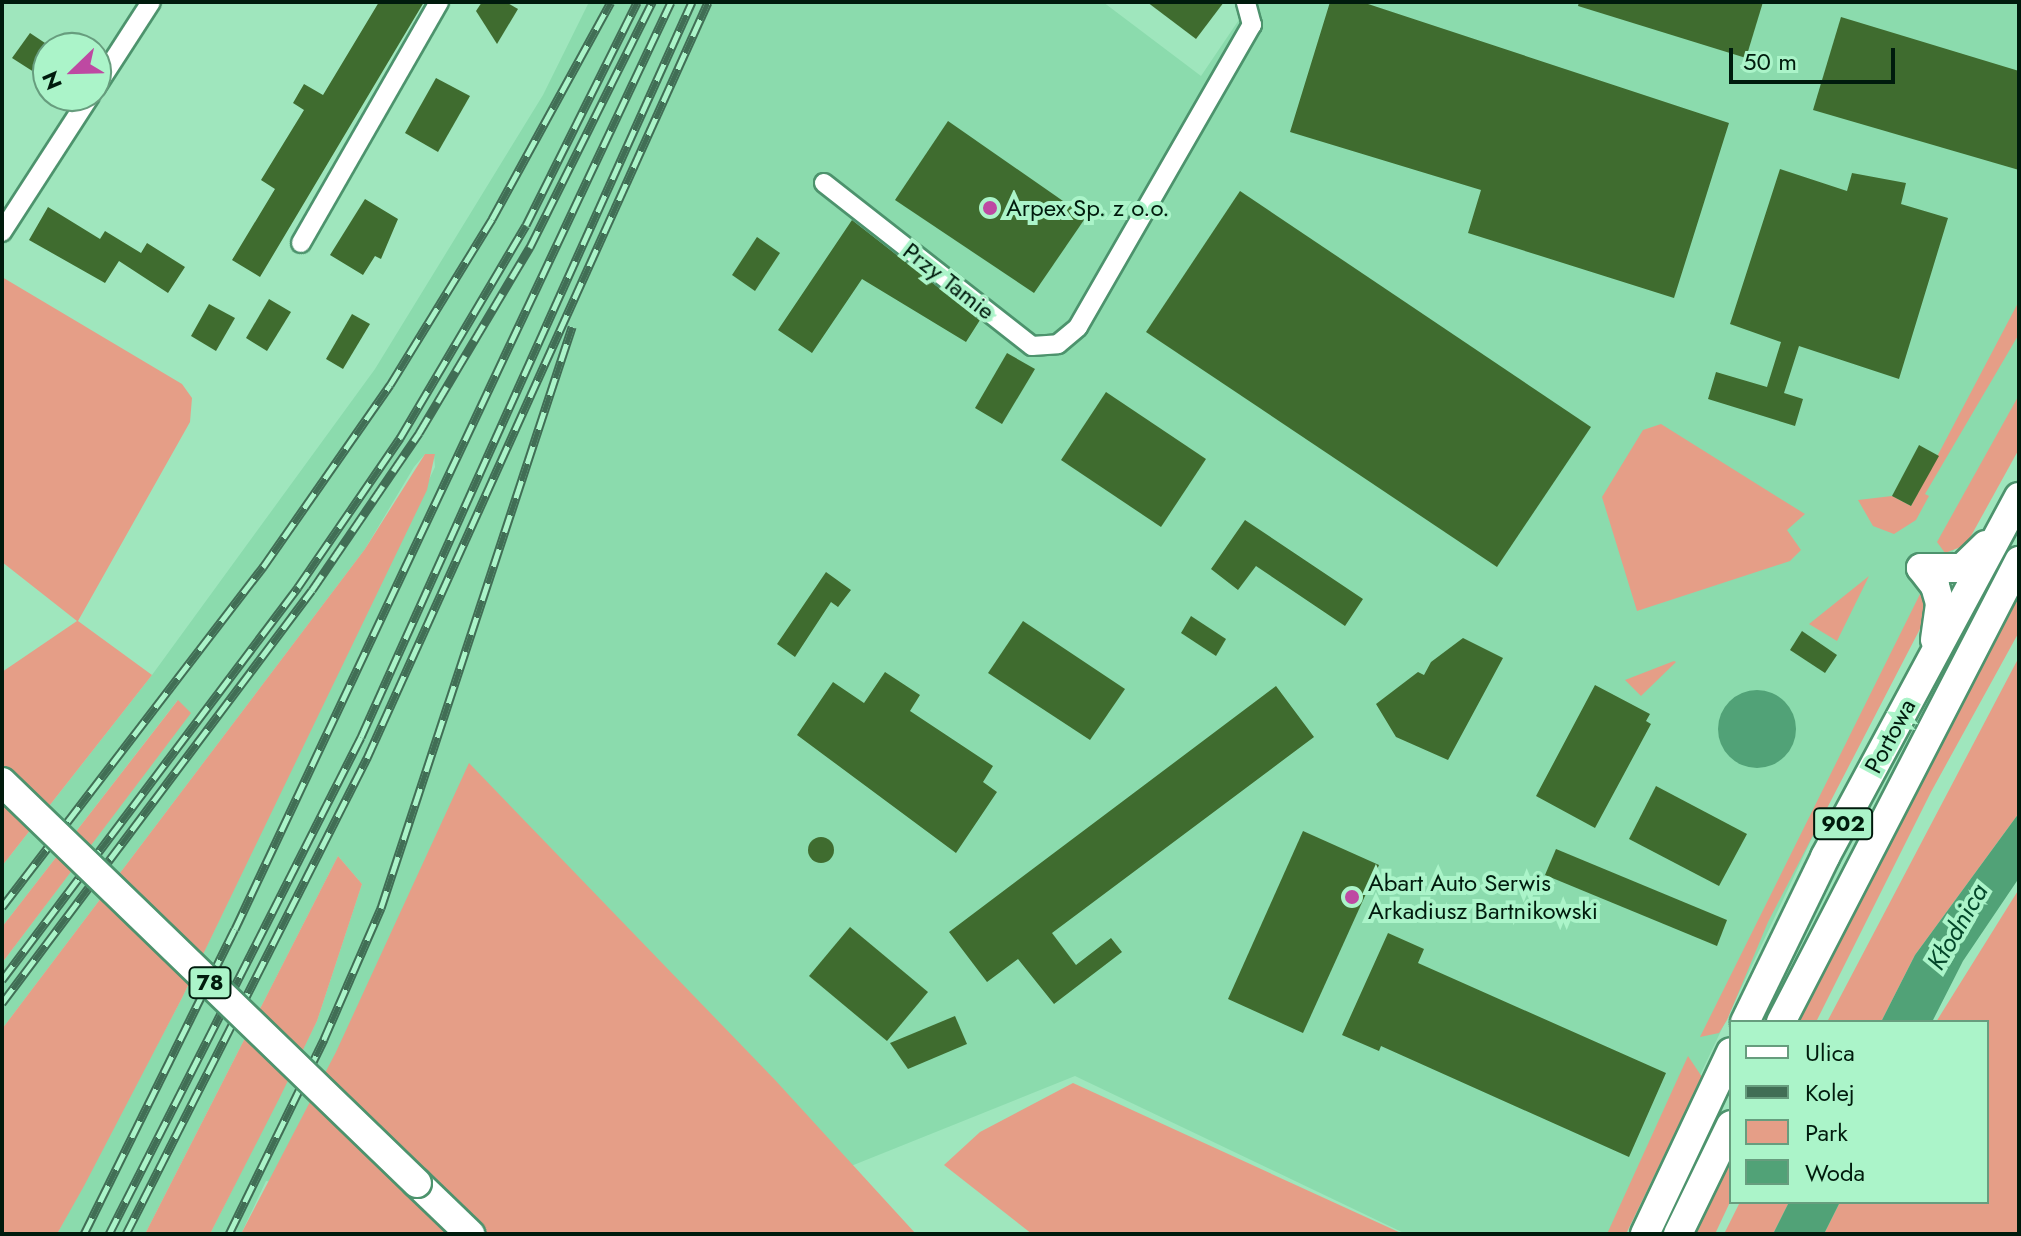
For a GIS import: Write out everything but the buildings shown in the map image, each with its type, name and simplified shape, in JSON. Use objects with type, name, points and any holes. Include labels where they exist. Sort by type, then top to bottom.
[{"type":"main road","name":"Portowa","points":[[1746,1020],[1825,857],[2019,497]]},
{"type":"main road","points":[[1934,653],[1940,604],[1935,586],[1921,568],[1962,568],[1996,537]]},
{"type":"main road","name":"Portowa","points":[[1782,1020],[2019,561]]},
{"type":"main road","name":"78","points":[[2,782],[470,1234]]},
{"type":"main road","points":[[1645,1234],[1729,1056]]},
{"type":"main road","points":[[1678,1234],[1729,1129]]},
{"type":"street","points":[[112,62],[151,2]]},
{"type":"street","points":[[301,243],[439,2]]},
{"type":"street","name":"Przy Tamie","points":[[824,183],[1032,346],[1048,349],[1078,327],[1252,25],[1249,7]]},
{"type":"street","points":[[2,232],[80,112]]},
{"type":"shaded area","points":[[589,2],[1103,2],[1201,76],[1251,2],[2019,2],[2019,434],[1917,616],[1625,1234],[1406,1234],[1075,1076],[682,1234],[266,1181],[241,1234],[210,1234],[317,1021],[362,884],[338,856],[145,1234],[57,1234],[182,998],[435,467],[434,454],[425,454],[414,467],[365,549],[2,1029],[2,963],[190,713],[177,701],[2,927],[2,866],[152,675],[375,369],[543,95]]},
{"type":"green space","points":[[2,277],[182,384],[192,398],[190,422],[78,621],[152,675],[2,866],[2,672],[77,621],[2,562]]},
{"type":"green space","points":[[2019,301],[2019,334],[1925,494],[1929,496],[1916,520],[1894,534],[1873,526],[1858,500],[1892,496],[1911,506]]},
{"type":"green space","points":[[2019,395],[2019,449],[1966,545],[1945,553],[1937,542]]},
{"type":"green space","points":[[1661,424],[1805,514],[1787,530],[1801,550],[1790,561],[1637,611],[1602,497],[1643,430]]},
{"type":"green space","points":[[425,454],[435,454],[427,490],[182,998],[84,1186],[57,1234],[2,1234],[2,1029],[365,549]]},
{"type":"green space","points":[[1869,576],[1837,641],[1809,624]]},
{"type":"green space","points":[[1922,590],[1927,605],[1921,627],[1768,922],[1727,1020],[1719,1033],[1700,1037]]},
{"type":"green space","points":[[2019,592],[2019,632],[1931,792],[1817,1020],[1797,1020]]},
{"type":"green space","points":[[2019,657],[2019,813],[1915,955],[1882,1020],[1828,1020]]},
{"type":"green space","points":[[1674,661],[1641,696],[1625,680]]},
{"type":"green space","points":[[178,700],[191,713],[2,963],[2,927]]},
{"type":"green space","points":[[469,763],[776,1081],[916,1234],[241,1234],[336,1052]]},
{"type":"green space","points":[[338,856],[362,884],[317,1021],[280,1097],[210,1234],[145,1234]]},
{"type":"green space","points":[[2019,889],[2019,1234],[1824,1234],[1839,1204],[1989,1204],[1989,1020],[1937,1020]]},
{"type":"green space","points":[[1688,1056],[1702,1077],[1626,1234],[1607,1234]]},
{"type":"green space","points":[[1073,1083],[1403,1234],[1032,1234],[944,1165],[980,1132]]},
{"type":"green space","points":[[1729,1157],[1729,1204],[1715,1234],[1691,1234]]},
{"type":"green space","points":[[1739,1204],[1788,1204],[1773,1234],[1724,1234]]},
{"type":"water","points":[[1749,690],[1765,690],[1779,696],[1790,707],[1796,729],[1790,751],[1779,762],[1765,768],[1749,768],[1735,762],[1724,751],[1718,737],[1718,721],[1724,707],[1735,696]]},
{"type":"water","name":"Kłodnica","points":[[2019,813],[2019,878],[1963,961],[1933,1020],[1882,1020],[1915,955]]},
{"type":"water","points":[[1788,1204],[1839,1204],[1824,1234],[1773,1234]]},
{"type":"railway","points":[[2,907],[263,567],[390,385],[492,219],[611,2]]},
{"type":"railway","points":[[2,980],[298,587],[400,438],[526,225],[637,2]]},
{"type":"railway","points":[[2,1003],[312,590],[419,433],[530,247],[652,2]]},
{"type":"railway","points":[[84,1234],[235,929],[671,2]]},
{"type":"railway","points":[[109,1234],[361,737],[692,2]]},
{"type":"railway","points":[[126,1234],[367,758],[708,2]]},
{"type":"railway","points":[[229,1234],[324,1039],[381,908],[572,327]]},
{"type":"place","name":"Arpex Sp. z o.o.","points":[[990,208]]},
{"type":"place","name":"Abart Auto Serwis Arkadiusz Bartnikowski","points":[[1352,897]]}]
